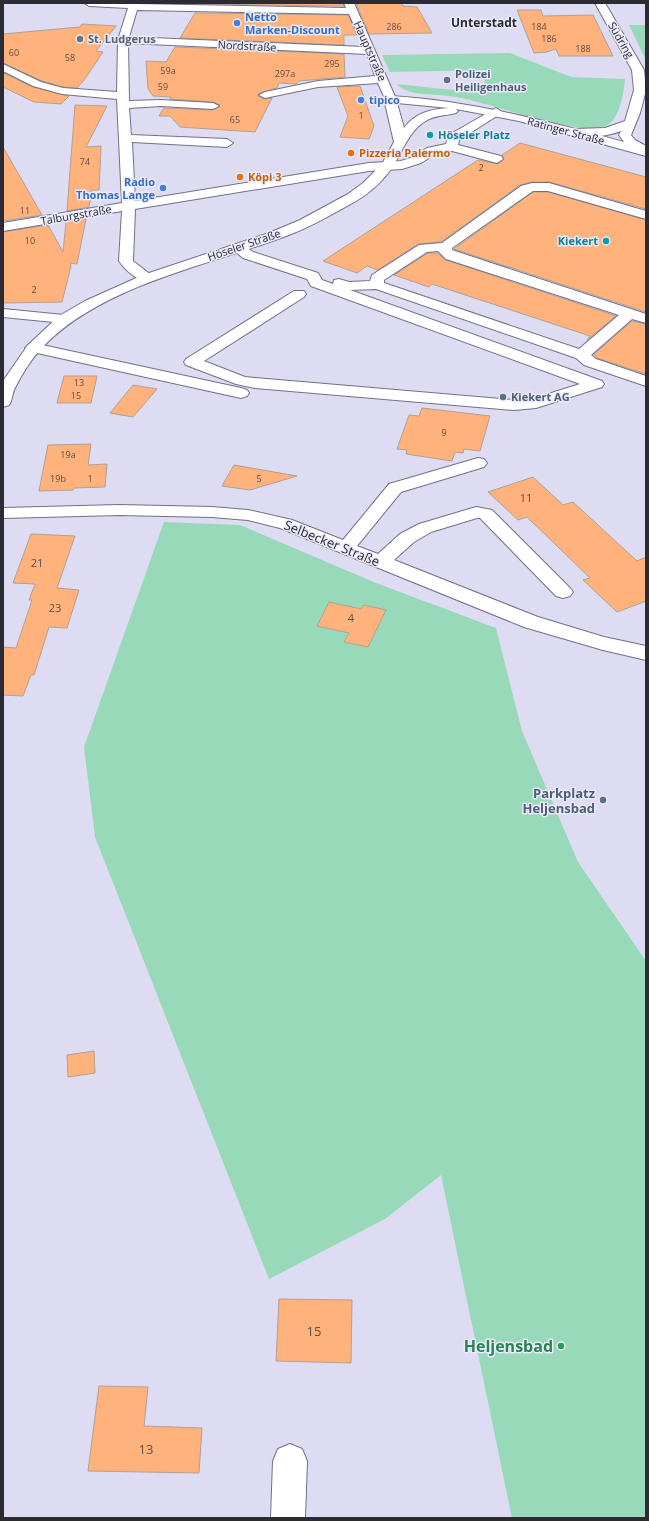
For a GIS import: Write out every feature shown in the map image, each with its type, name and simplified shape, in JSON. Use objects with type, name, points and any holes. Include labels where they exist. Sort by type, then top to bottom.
[{"type":"street","points":[[89,3],[192,7],[350,7]]},
{"type":"street","name":"Südring","points":[[600,3],[638,70],[640,90],[634,113],[625,132],[626,138],[631,143],[646,151]]},
{"type":"street","points":[[133,5],[123,40],[123,100],[129,206],[126,261],[130,266],[148,278]]},
{"type":"street","name":"Hauptstraße","points":[[350,7],[371,51],[390,99]]},
{"type":"street","name":"Nordstraße","points":[[123,40],[371,51]]},
{"type":"street","points":[[3,67],[37,84],[62,91],[123,100],[213,106]]},
{"type":"street","points":[[265,95],[312,84],[382,78]]},
{"type":"street","points":[[390,99],[396,119],[400,142]]},
{"type":"street","name":"Ratinger Straße","points":[[390,99],[436,103],[491,111],[646,151]]},
{"type":"street","name":"Ratinger Straße","points":[[400,142],[411,125],[424,116],[447,111],[491,111]]},
{"type":"street","points":[[452,147],[453,138],[491,111]]},
{"type":"street","points":[[575,133],[607,132],[628,124]]},
{"type":"street","points":[[125,138],[227,143]]},
{"type":"street","name":"Höseler Straße","points":[[3,402],[7,387],[33,348],[64,318],[90,304],[148,278],[274,236],[334,208],[368,186],[387,166],[400,142]]},
{"type":"street","points":[[387,166],[402,165],[417,160],[431,151],[452,147],[477,150],[497,159]]},
{"type":"street","name":"Talburgstraße","points":[[3,227],[129,206],[192,199],[369,167],[387,166]]},
{"type":"street","points":[[377,285],[377,278],[424,248],[445,247],[532,187],[549,187],[646,215]]},
{"type":"street","points":[[445,247],[445,252],[451,256],[646,319]]},
{"type":"street","points":[[238,248],[248,255],[347,286],[377,285],[581,355],[590,362],[646,381]]},
{"type":"street","points":[[299,294],[192,362],[242,381],[255,383],[530,405],[596,384],[316,284],[313,276]]},
{"type":"street","points":[[3,313],[64,318]]},
{"type":"street","points":[[581,355],[630,314]]},
{"type":"street","points":[[33,348],[268,399]]},
{"type":"street","points":[[346,548],[388,494],[395,488],[478,463]]},
{"type":"street","name":"Selbecker Straße","points":[[3,513],[119,510],[212,512],[248,515],[286,524],[380,563],[531,622],[603,644],[646,653]]},
{"type":"street","points":[[380,563],[407,538],[425,528],[476,512],[486,514],[563,592]]},
{"type":"street","points":[[288,1518],[290,1461]]},
{"type":"green space","points":[[629,25],[646,25],[646,60]]},
{"type":"green space","points":[[510,53],[571,77],[625,79],[624,91],[615,118],[606,126],[581,128],[545,121],[456,97],[414,93],[396,84],[483,93],[486,70],[390,72],[382,55]]},
{"type":"green space","points":[[164,522],[240,525],[376,583],[496,628],[522,731],[578,862],[646,961],[646,1518],[512,1518],[441,1175],[385,1219],[269,1279],[95,837],[84,747]]},
{"type":"building","points":[[343,3],[344,6],[200,4]]},
{"type":"building","points":[[356,3],[401,3],[403,6],[417,7],[432,33],[369,34]]},
{"type":"building","points":[[517,10],[541,10],[543,16],[593,15],[613,56],[559,56],[556,49],[547,52],[534,53]]},
{"type":"building","points":[[195,13],[348,15],[357,35],[344,35],[344,45],[180,38]]},
{"type":"building","points":[[82,24],[116,26],[96,51],[103,52],[85,79],[77,88],[63,87],[42,81],[3,63],[3,34],[80,27]]},
{"type":"building","points":[[175,47],[344,54],[345,77],[299,81],[296,84],[279,83],[277,88],[258,94],[258,96],[264,99],[272,98],[255,132],[180,127],[170,116],[159,116],[164,108],[213,110],[220,105],[213,102],[170,99],[171,97],[153,96],[148,89],[146,61],[166,62]]},
{"type":"building","points":[[3,73],[33,87],[69,96],[61,104],[34,102],[3,87]]},
{"type":"building","points":[[360,86],[374,126],[369,139],[340,137],[348,116],[337,87]]},
{"type":"building","points":[[75,105],[107,106],[86,147],[101,146],[99,190],[92,190],[89,207],[67,211]]},
{"type":"building","points":[[520,143],[646,177],[646,209],[549,182],[532,182],[520,185],[441,242],[418,244],[378,270],[367,266],[357,273],[323,261],[478,160],[498,164],[504,159],[502,155]]},
{"type":"building","points":[[3,147],[42,215],[3,221]]},
{"type":"building","points":[[533,192],[548,192],[646,220],[646,312],[454,249]]},
{"type":"building","points":[[86,219],[77,264],[70,263],[71,266],[62,302],[3,303],[3,232],[48,225],[63,252],[66,222]]},
{"type":"building","points":[[428,253],[437,253],[446,260],[616,316],[587,340],[590,336],[432,284],[429,287],[394,275]]},
{"type":"building","points":[[632,321],[646,324],[646,374],[597,358],[594,354]]},
{"type":"building","points":[[64,376],[97,376],[91,403],[57,403]]},
{"type":"building","points":[[133,385],[157,389],[133,417],[110,413]]},
{"type":"building","points":[[422,408],[490,416],[480,451],[464,449],[463,453],[455,452],[452,461],[406,454],[407,450],[397,449],[409,415],[419,416]]},
{"type":"building","points":[[91,444],[88,465],[107,464],[105,487],[39,491],[48,445]]},
{"type":"building","points":[[234,465],[297,476],[250,490],[222,486]]},
{"type":"building","points":[[533,477],[563,505],[573,502],[637,561],[646,557],[646,601],[617,612],[583,580],[590,578],[527,517],[518,520],[488,492]]},
{"type":"building","points":[[31,534],[75,536],[57,588],[79,590],[67,628],[49,627],[34,675],[31,675],[23,696],[3,695],[3,647],[16,648],[32,600],[29,600],[35,584],[13,583]]},
{"type":"building","points":[[329,602],[361,609],[364,605],[386,610],[368,647],[344,642],[349,633],[317,626]]},
{"type":"building","points":[[94,1051],[95,1073],[68,1077],[67,1055]]},
{"type":"building","points":[[279,1299],[352,1300],[351,1363],[276,1361]]},
{"type":"building","points":[[99,1386],[148,1387],[144,1426],[202,1428],[199,1473],[88,1471]]},
{"type":"place","name":"Netto Marken-Discount","points":[[237,23]]},
{"type":"place","name":"St. Ludgerus","points":[[80,39]]},
{"type":"place","name":"Polizei Heiligenhaus","points":[[447,80]]},
{"type":"place","name":"tipico","points":[[361,100]]},
{"type":"place","name":"Höseler Platz","points":[[430,135]]},
{"type":"place","name":"Pizzeria Palermo","points":[[351,153]]},
{"type":"place","name":"Köpi 3","points":[[240,177]]},
{"type":"place","name":"Radio Thomas Lange","points":[[163,188]]},
{"type":"place","name":"Kiekert","points":[[606,241]]},
{"type":"place","name":"Kiekert AG","points":[[503,397]]},
{"type":"place","name":"Parkplatz Heljensbad","points":[[603,800]]},
{"type":"place","name":"Heljensbad","points":[[561,1346]]},
{"type":"district","name":"Unterstadt","points":[[484,23]]}]
